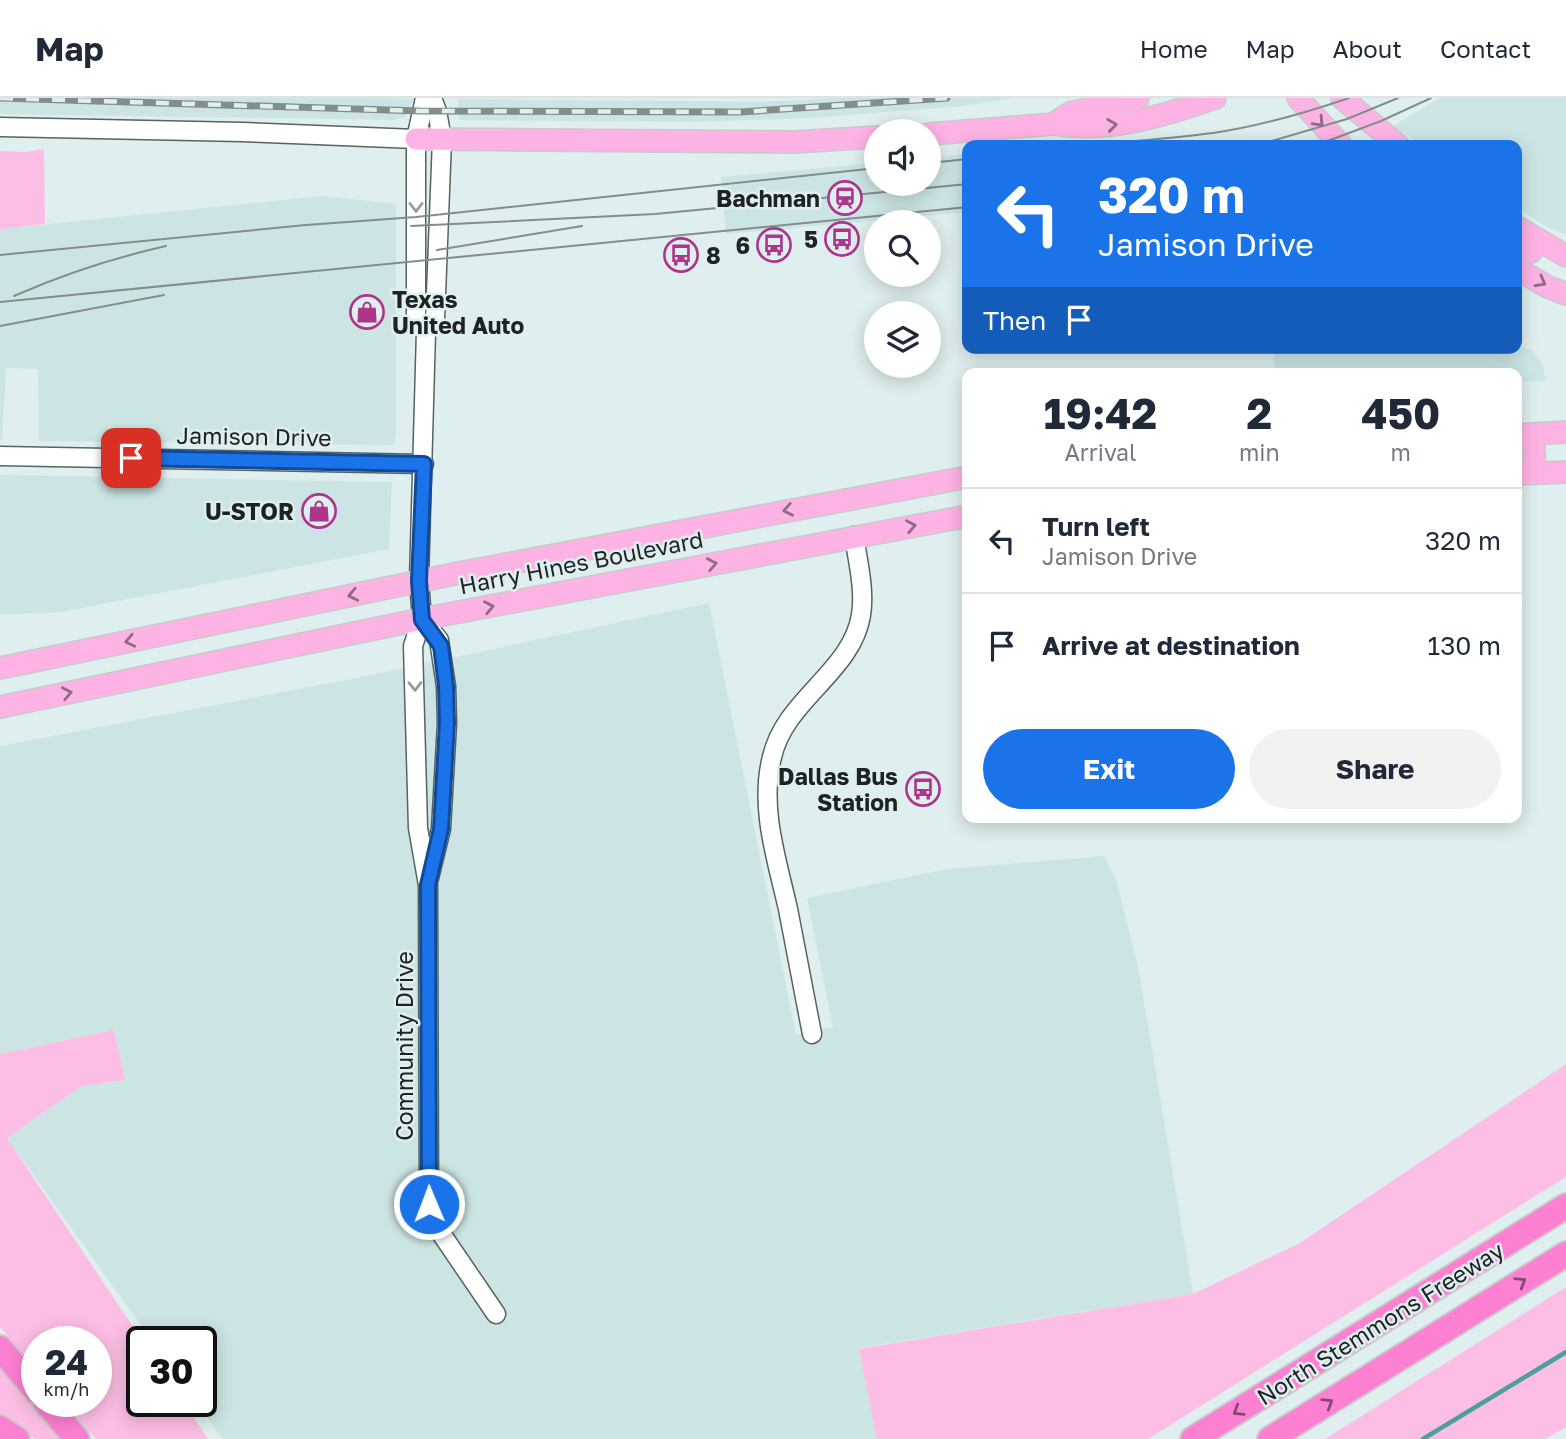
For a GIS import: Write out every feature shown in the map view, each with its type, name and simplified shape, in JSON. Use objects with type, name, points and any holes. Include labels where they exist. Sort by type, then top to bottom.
[{"type":"highway","name":"North Stemmons Freeway","points":[[1194,1439],[1566,1206]]},
{"type":"highway","name":"North Stemmons Freeway","points":[[1270,1439],[1566,1254]]},
{"type":"highway","points":[[0,1348],[21,1372]]},
{"type":"highway","points":[[59,1417],[77,1439]]},
{"type":"highway","points":[[0,1428],[17,1439]]},
{"type":"main road","points":[[1053,124],[1070,113],[1138,98]]},
{"type":"main road","points":[[941,133],[1053,124],[1073,127],[1105,126],[1147,119],[1215,98]]},
{"type":"main road","points":[[1298,98],[1336,140]]},
{"type":"main road","points":[[1342,98],[1392,140]]},
{"type":"main road","points":[[416,139],[794,142],[864,138]]},
{"type":"main road","points":[[1522,230],[1566,256]]},
{"type":"main road","points":[[1522,251],[1531,252],[1540,240]]},
{"type":"main road","points":[[1522,272],[1566,294]]},
{"type":"main road","points":[[1566,432],[1525,434],[1526,474],[1566,472]]},
{"type":"main road","name":"Harry Hines Boulevard","points":[[4,665],[419,581],[962,478]]},
{"type":"main road","points":[[855,497],[855,536]]},
{"type":"main road","name":"Harry Hines Boulevard","points":[[0,707],[422,620],[962,517]]},
{"type":"street","name":"Community Drive","points":[[425,98],[416,139],[416,322],[426,331]]},
{"type":"street","name":"Community Drive","points":[[432,98],[438,111],[442,139],[435,320],[426,331],[419,581],[422,620],[413,646],[418,828],[428,885],[429,1204],[434,1223],[496,1314]]},
{"type":"street","points":[[0,127],[416,139]]},
{"type":"street","name":"Jamison Drive","points":[[0,456],[424,464]]},
{"type":"street","points":[[812,1034],[771,827],[768,778],[771,757],[790,716],[836,666],[856,635],[863,595],[855,536]]},
{"type":"street","name":"Community Drive","points":[[422,620],[439,640],[446,686],[447,723],[441,829],[428,885]]},
{"type":"shaded area","points":[[0,98],[413,99],[405,117],[395,120],[0,114]]},
{"type":"shaded area","points":[[838,98],[1014,98],[963,106],[810,118],[695,122],[459,120],[458,99],[762,102]]},
{"type":"shaded area","points":[[1440,98],[1566,98],[1566,235],[1547,227],[1522,210],[1522,140],[1415,140],[1393,126]]},
{"type":"shaded area","points":[[44,149],[45,224],[0,229],[0,151],[25,152]]},
{"type":"shaded area","name":"Bachman","points":[[962,155],[962,213],[941,214],[941,210],[864,210],[864,221],[726,234],[721,177],[864,164],[864,196],[941,196],[941,157]]},
{"type":"shaded area","points":[[323,196],[396,204],[396,437],[393,445],[39,441],[38,369],[6,368],[0,440],[0,229]]},
{"type":"shaded area","points":[[1522,346],[1533,351],[1543,365],[1546,381],[1522,382],[1522,368],[1275,368],[1273,354],[1522,354]]},
{"type":"shaded area","points":[[0,475],[392,482],[389,549],[61,612],[0,615]]},
{"type":"shaded area","points":[[709,603],[796,1035],[833,1027],[807,898],[947,869],[1104,856],[1116,880],[1138,966],[1193,1294],[859,1348],[877,1439],[223,1439],[207,1417],[217,1417],[217,1326],[142,1326],[7,1138],[82,1086],[124,1080],[114,1030],[0,1054],[0,746],[357,678]]},
{"type":"shaded area","points":[[114,1030],[125,1080],[82,1086],[7,1138],[132,1326],[126,1326],[126,1417],[193,1417],[208,1439],[96,1439],[77,1417],[112,1417],[112,1326],[21,1326],[21,1351],[0,1327],[0,1054]]},
{"type":"shaded area","points":[[1566,1064],[1566,1177],[1148,1439],[877,1439],[859,1349],[1193,1294],[1300,1243]]},
{"type":"shaded area","points":[[1566,1287],[1566,1427],[1545,1439],[1325,1439]]},
{"type":"shaded area","points":[[0,1367],[21,1392],[21,1417],[42,1417],[61,1439],[35,1439],[0,1418]]},
{"type":"waterway","points":[[1423,1439],[1566,1352]]},
{"type":"tram line","points":[[1144,140],[1231,130],[1349,98]]},
{"type":"tram line","points":[[1275,140],[1347,119],[1398,98]]},
{"type":"tram line","points":[[1330,140],[1431,98]]},
{"type":"tram line","points":[[941,162],[962,160]]},
{"type":"tram line","points":[[0,255],[416,217],[864,169]]},
{"type":"tram line","points":[[411,226],[655,214],[962,185]]},
{"type":"tram line","points":[[0,302],[962,208]]},
{"type":"tram line","points":[[437,250],[582,226]]},
{"type":"tram line","points":[[14,296],[89,267],[166,246]]},
{"type":"tram line","points":[[0,326],[164,295]]},
{"type":"railway","points":[[0,98],[420,111],[741,112],[947,98]]},
{"type":"place","name":"Bachman","points":[[845,198]]},
{"type":"place","name":"5","points":[[842,239]]},
{"type":"place","name":"6","points":[[774,245]]},
{"type":"place","name":"8","points":[[681,255]]},
{"type":"place","name":"Texas United Auto","points":[[367,312]]},
{"type":"place","name":"U-STOR","points":[[319,511]]},
{"type":"place","name":"Dallas Bus Station","points":[[923,789]]},
{"type":"route","points":[[131,458],[424,464],[419,581],[422,620],[441,646],[447,723],[441,829],[428,885],[429,1204]]}]
